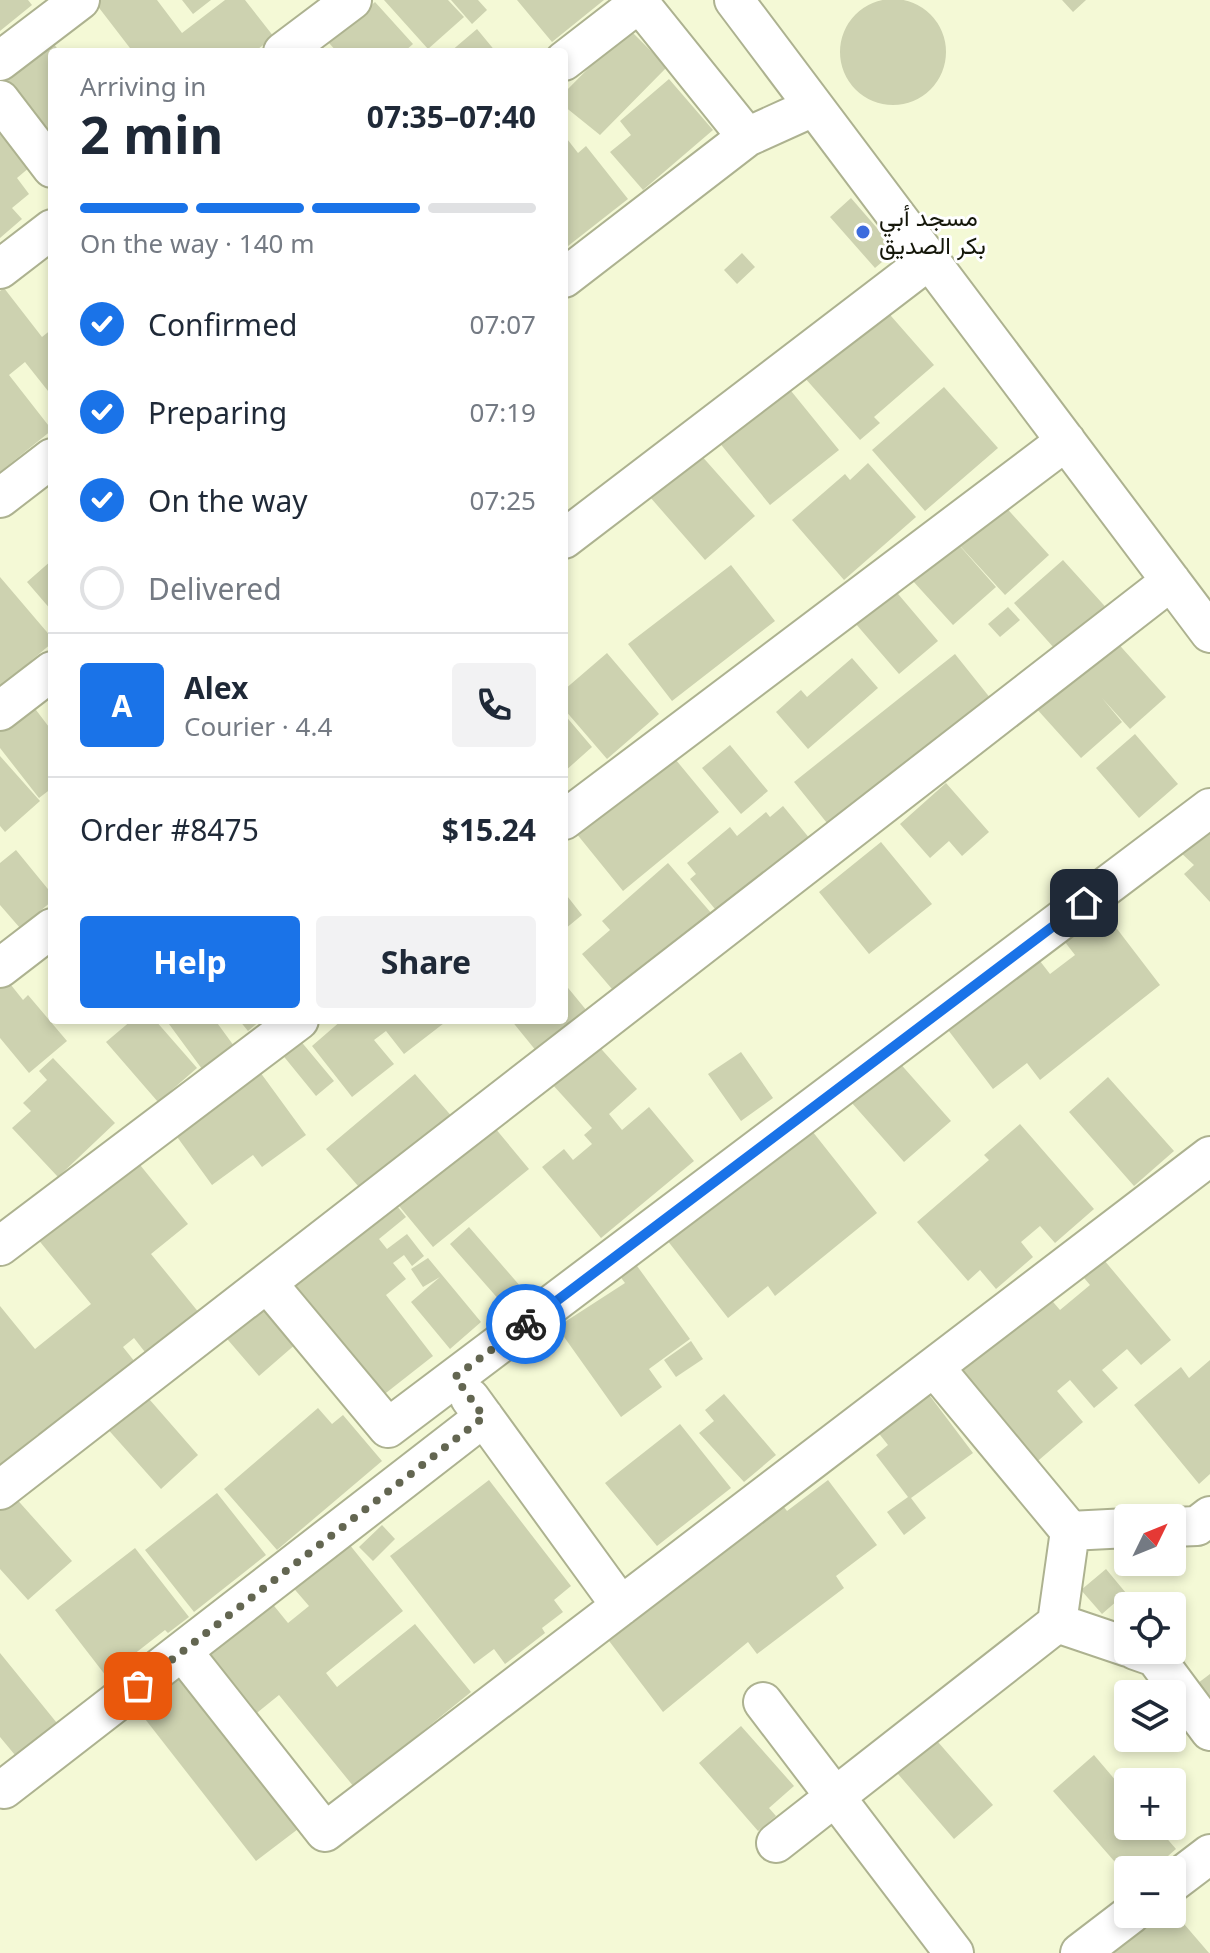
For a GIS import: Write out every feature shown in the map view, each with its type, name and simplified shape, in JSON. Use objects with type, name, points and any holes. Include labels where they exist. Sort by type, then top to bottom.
[{"type":"street","points":[[0,61],[80,0]]},
{"type":"street","points":[[288,48],[352,0]]},
{"type":"street","points":[[734,0],[811,108],[1210,633]]},
{"type":"street","points":[[568,58],[638,1],[747,137]]},
{"type":"street","points":[[0,100],[48,163]]},
{"type":"street","points":[[568,275],[747,137],[811,108]]},
{"type":"street","points":[[0,269],[48,232]]},
{"type":"street","points":[[568,536],[929,260]]},
{"type":"street","points":[[568,817],[1066,441]]},
{"type":"street","points":[[0,498],[48,461]]},
{"type":"street","points":[[0,1490],[1171,581]]},
{"type":"street","points":[[0,711],[48,674]]},
{"type":"street","points":[[267,1283],[388,1428],[1210,808]]},
{"type":"street","points":[[0,968],[48,931]]},
{"type":"street","points":[[0,1246],[294,1024]]},
{"type":"street","points":[[183,1652],[325,1832],[1210,1156]]},
{"type":"street","points":[[776,1843],[1057,1623],[1070,1531],[934,1367]]},
{"type":"street","points":[[455,1377],[621,1606]]},
{"type":"street","points":[[4,1789],[484,1417]]},
{"type":"street","points":[[1186,1526],[1197,1526],[1210,1516]]},
{"type":"street","points":[[1070,1531],[1114,1529]]},
{"type":"street","points":[[1057,1623],[1114,1642]]},
{"type":"street","points":[[1160,1664],[1210,1731]]},
{"type":"street","points":[[763,1702],[837,1795],[954,1953]]},
{"type":"street","points":[[1186,1872],[1210,1854]]},
{"type":"street","points":[[1080,1953],[1114,1927]]},
{"type":"building","points":[[893,-1],[913,3],[930,15],[942,32],[946,52],[942,72],[930,89],[913,101],[893,105],[873,101],[856,89],[844,72],[840,52],[844,32],[856,15],[873,3]]},
{"type":"building","points":[[0,0],[28,0],[32,5],[0,31]]},
{"type":"building","points":[[93,0],[157,0],[182,33],[225,0],[245,0],[274,37],[259,48],[130,48]]},
{"type":"building","points":[[182,0],[211,0],[193,14]]},
{"type":"building","points":[[384,0],[448,0],[464,17],[427,48]]},
{"type":"building","points":[[451,0],[478,0],[487,10],[472,24]]},
{"type":"building","points":[[517,0],[604,0],[552,42]]},
{"type":"building","points":[[1062,0],[1086,0],[1073,12]]},
{"type":"building","points":[[375,2],[413,44],[408,48],[333,48],[329,43]]},
{"type":"building","points":[[628,28],[667,67],[600,135],[568,109],[568,89]]},
{"type":"building","points":[[477,29],[493,48],[455,48]]},
{"type":"building","points":[[46,34],[57,48],[48,48],[48,144],[0,82],[0,69]]},
{"type":"building","points":[[669,79],[713,130],[643,190],[610,152],[631,135],[620,121]]},
{"type":"building","points":[[0,130],[30,167],[17,178],[29,194],[12,208],[22,219],[0,238]]},
{"type":"building","points":[[568,140],[578,153],[586,146],[628,199],[568,246]]},
{"type":"building","points":[[851,198],[896,250],[875,268],[830,217]]},
{"type":"building","points":[[742,253],[755,267],[737,284],[724,270]]},
{"type":"building","points":[[4,288],[42,337],[48,332],[48,391],[25,362],[9,375],[48,425],[48,433],[0,472],[0,291]]},
{"type":"building","points":[[884,308],[934,365],[874,417],[880,423],[860,440],[804,377]]},
{"type":"building","points":[[783,381],[839,450],[770,505],[714,436]]},
{"type":"building","points":[[944,387],[998,448],[925,511],[872,450]]},
{"type":"building","points":[[692,445],[755,516],[705,560],[643,489]]},
{"type":"building","points":[[868,463],[916,517],[844,580],[792,520],[845,474],[850,480]]},
{"type":"building","points":[[993,493],[1049,555],[1005,595],[951,536],[996,587],[953,625],[902,569]]},
{"type":"building","points":[[1063,560],[1111,613],[1062,657],[1014,603]]},
{"type":"building","points":[[48,564],[48,606],[27,582]]},
{"type":"building","points":[[731,565],[775,621],[672,701],[628,644]]},
{"type":"building","points":[[882,575],[938,641],[899,674],[843,609]]},
{"type":"building","points":[[0,577],[48,633],[48,646],[0,687]]},
{"type":"building","points":[[1008,607],[1020,620],[1000,637],[988,624]]},
{"type":"building","points":[[1114,639],[1166,697],[1130,729],[1102,698],[1122,722],[1081,758],[1035,707]]},
{"type":"building","points":[[607,653],[659,714],[607,759],[568,714],[568,687]]},
{"type":"building","points":[[955,654],[995,704],[835,833],[794,782]]},
{"type":"building","points":[[852,658],[878,688],[808,749],[776,712],[801,690],[807,697]]},
{"type":"building","points":[[33,706],[48,726],[48,791],[39,798],[0,748],[0,732]]},
{"type":"building","points":[[568,719],[592,747],[568,768]]},
{"type":"building","points":[[1135,734],[1178,784],[1139,818],[1096,768]]},
{"type":"building","points":[[730,745],[768,791],[741,814],[702,768]]},
{"type":"building","points":[[671,754],[719,812],[623,891],[576,833]]},
{"type":"building","points":[[0,756],[40,801],[5,832],[0,826]]},
{"type":"building","points":[[946,783],[989,832],[962,856],[949,841],[930,858],[900,824]]},
{"type":"building","points":[[783,806],[815,845],[725,921],[690,879],[696,874],[687,863],[730,827],[737,836],[766,812],[770,817]]},
{"type":"building","points":[[1210,825],[1210,902],[1184,874],[1194,865],[1179,851]]},
{"type":"building","points":[[881,842],[932,904],[869,954],[819,892]]},
{"type":"building","points":[[16,850],[48,889],[48,904],[20,928],[0,905],[0,863]]},
{"type":"building","points":[[668,863],[712,914],[618,996],[582,954],[610,930],[602,921]]},
{"type":"building","points":[[568,897],[582,915],[568,927]]},
{"type":"building","points":[[1091,908],[1105,926],[1111,921],[1160,985],[1040,1080],[1027,1063],[993,1089],[942,1022],[1033,952],[1050,974],[1075,955],[1058,933]]},
{"type":"building","points":[[7,980],[23,1000],[28,995],[48,1019],[48,1024],[53,1024],[67,1041],[29,1073],[0,1038],[0,986]]},
{"type":"building","points":[[568,988],[587,1011],[537,1052],[514,1024],[568,1024]]},
{"type":"building","points":[[127,1024],[158,1024],[197,1068],[158,1102],[106,1042]]},
{"type":"building","points":[[169,1024],[218,1024],[234,1046],[202,1069]]},
{"type":"building","points":[[242,1024],[256,1024],[248,1031]]},
{"type":"building","points":[[337,1024],[443,1024],[404,1054],[386,1031],[374,1040],[394,1064],[352,1097],[312,1046]]},
{"type":"building","points":[[587,1033],[637,1089],[609,1114],[622,1130],[649,1107],[694,1161],[601,1238],[542,1167],[564,1149],[573,1160],[592,1144],[584,1135],[592,1128],[542,1073]]},
{"type":"building","points":[[299,1039],[334,1081],[316,1096],[281,1053]]},
{"type":"building","points":[[741,1052],[773,1098],[741,1121],[708,1074]]},
{"type":"building","points":[[890,1052],[951,1121],[904,1162],[844,1094]]},
{"type":"building","points":[[53,1058],[115,1123],[58,1177],[12,1128],[31,1111],[23,1103],[47,1080],[39,1071]]},
{"type":"building","points":[[252,1061],[306,1135],[262,1167],[253,1155],[212,1185],[167,1123]]},
{"type":"building","points":[[415,1074],[454,1119],[365,1194],[326,1149]]},
{"type":"building","points":[[1108,1077],[1174,1151],[1134,1186],[1069,1112]]},
{"type":"building","points":[[485,1116],[529,1169],[433,1247],[390,1195]]},
{"type":"building","points":[[805,1122],[877,1213],[775,1296],[768,1286],[728,1318],[660,1231]]},
{"type":"building","points":[[1020,1124],[1094,1209],[1055,1243],[1040,1226],[1021,1242],[1033,1257],[996,1289],[980,1270],[968,1281],[917,1222],[989,1160],[984,1155]]},
{"type":"building","points":[[136,1160],[188,1224],[151,1254],[200,1314],[148,1356],[134,1338],[123,1347],[135,1362],[42,1439],[38,1434],[0,1465],[0,1306],[35,1349],[91,1304],[32,1232]]},
{"type":"building","points":[[388,1195],[406,1217],[379,1239],[387,1249],[407,1234],[424,1256],[412,1266],[404,1255],[393,1263],[406,1279],[386,1295],[433,1356],[377,1400],[279,1275]]},
{"type":"building","points":[[469,1227],[527,1294],[508,1310],[450,1244]]},
{"type":"building","points":[[1099,1254],[1171,1340],[1141,1365],[1127,1349],[1102,1370],[1118,1388],[1094,1408],[1070,1380],[1057,1391],[1083,1422],[1032,1466],[949,1367],[1042,1289],[1060,1310],[1090,1285],[1079,1272]]},
{"type":"building","points":[[428,1258],[481,1322],[450,1349],[411,1302],[440,1277],[423,1287],[411,1269]]},
{"type":"building","points":[[632,1259],[690,1339],[649,1369],[662,1387],[621,1417],[557,1327],[625,1283],[616,1271]]},
{"type":"building","points":[[259,1300],[297,1343],[259,1376],[222,1333]]},
{"type":"building","points":[[691,1341],[703,1359],[676,1377],[664,1360]]},
{"type":"building","points":[[1210,1360],[1210,1474],[1199,1484],[1134,1405],[1181,1367],[1189,1378]]},
{"type":"building","points":[[924,1388],[973,1453],[911,1498],[926,1518],[904,1535],[887,1512],[908,1497],[876,1455],[888,1445],[873,1426]]},
{"type":"building","points":[[143,1392],[198,1455],[161,1489],[105,1426]]},
{"type":"building","points":[[724,1394],[776,1455],[744,1482],[699,1433],[714,1421],[705,1410]]},
{"type":"building","points":[[318,1408],[332,1424],[343,1415],[382,1461],[277,1550],[224,1489]]},
{"type":"building","points":[[680,1424],[731,1488],[657,1546],[605,1483]]},
{"type":"building","points":[[489,1480],[571,1586],[554,1600],[563,1612],[542,1628],[545,1633],[505,1664],[494,1649],[474,1664],[390,1556]]},
{"type":"building","points":[[828,1480],[877,1545],[836,1576],[844,1588],[757,1654],[748,1642],[663,1712],[603,1633],[778,1499],[787,1511]]},
{"type":"building","points":[[217,1493],[266,1555],[194,1612],[145,1550]]},
{"type":"building","points":[[13,1495],[72,1561],[28,1600],[0,1569],[0,1506]]},
{"type":"building","points":[[382,1525],[395,1539],[373,1561],[359,1547]]},
{"type":"building","points":[[345,1539],[403,1611],[326,1673],[337,1687],[415,1624],[471,1692],[354,1787],[279,1695],[237,1729],[195,1654],[266,1596],[288,1623],[309,1606],[290,1584]]},
{"type":"building","points":[[135,1548],[189,1617],[168,1633],[165,1630],[106,1676],[55,1610]]},
{"type":"building","points":[[1106,1569],[1125,1592],[1114,1592],[1114,1604],[1102,1614],[1081,1590]]},
{"type":"building","points":[[0,1653],[61,1728],[20,1761],[0,1737]]},
{"type":"building","points":[[176,1666],[302,1826],[256,1861],[131,1701]]},
{"type":"building","points":[[1210,1674],[1210,1698],[1198,1683]]},
{"type":"building","points":[[741,1726],[794,1786],[769,1808],[776,1816],[758,1831],[699,1763]]},
{"type":"building","points":[[931,1734],[993,1805],[954,1839],[892,1767]]},
{"type":"building","points":[[1094,1755],[1114,1779],[1114,1840],[1168,1840],[1176,1849],[1168,1856],[1114,1856],[1114,1861],[1053,1791]]},
{"type":"building","points":[[1186,1926],[1209,1953],[1105,1953],[1134,1928]]},
{"type":"way so far","points":[[138,1686],[484,1417],[455,1377],[526,1324]]},
{"type":"place","name":"مسجد أبي بكر الصديق","points":[[863,232]]},
{"type":"route","points":[[526,1324],[1084,903]]}]
